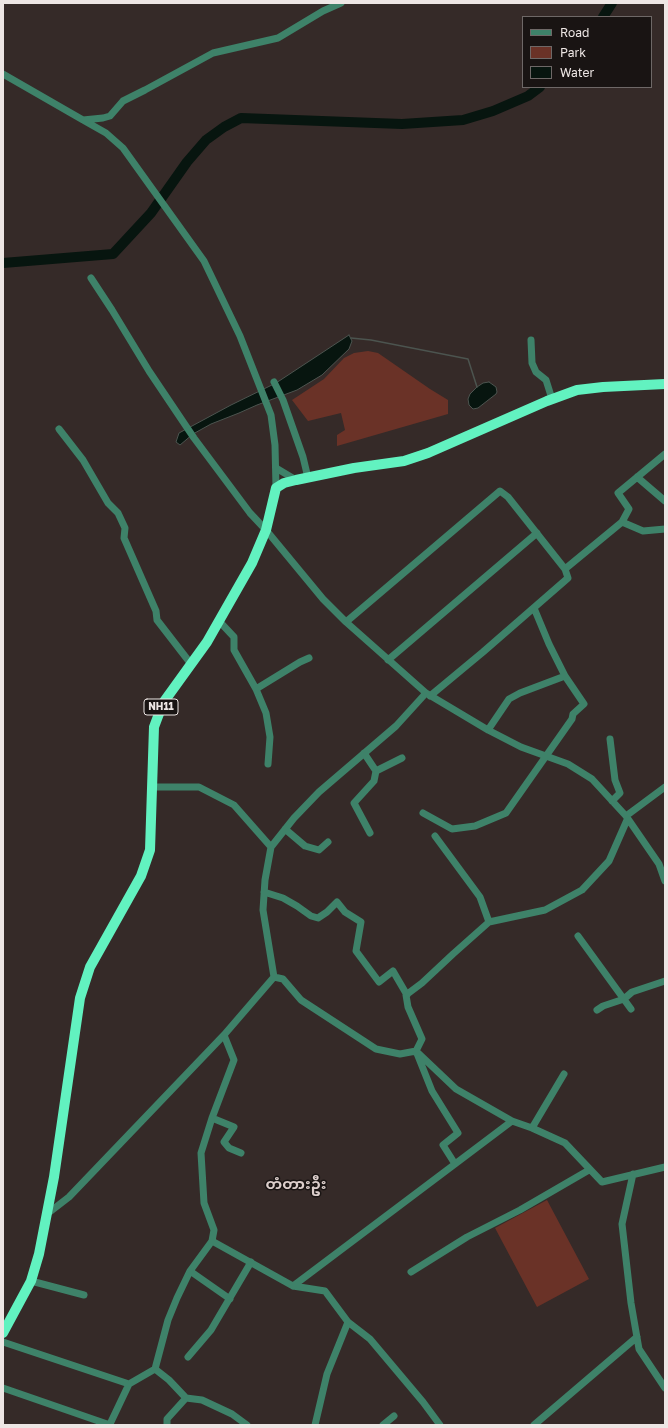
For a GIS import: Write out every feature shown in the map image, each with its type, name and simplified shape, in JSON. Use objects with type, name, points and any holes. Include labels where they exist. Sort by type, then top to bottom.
[{"type":"highway","points":[[276,488],[284,483],[354,468],[404,462],[552,399],[577,390],[603,387],[665,384]]},
{"type":"highway","name":"NH11","points":[[3,1333],[32,1281],[39,1254],[54,1177],[80,998],[90,967],[141,876],[150,850],[154,727],[163,703],[207,642],[252,563],[266,530],[276,488]]},
{"type":"street","points":[[83,120],[110,116],[123,101],[213,53],[278,38],[323,11],[341,3]]},
{"type":"street","points":[[3,74],[106,133],[123,148],[204,261],[240,336],[269,407],[276,468],[276,488]]},
{"type":"street","points":[[91,278],[194,438],[250,513],[323,599],[346,622],[428,694],[488,730],[521,747],[568,764],[592,779],[626,818],[659,864],[665,881]]},
{"type":"street","points":[[532,340],[532,363],[536,372],[546,380],[552,399]]},
{"type":"street","points":[[274,382],[283,400],[303,457],[308,478]]},
{"type":"street","points":[[59,429],[83,460],[108,503],[118,513],[125,528],[124,538],[156,611],[157,620],[191,664]]},
{"type":"street","points":[[565,568],[622,522],[629,509],[618,493],[665,454]]},
{"type":"street","points":[[276,468],[296,480]]},
{"type":"street","points":[[637,477],[665,501]]},
{"type":"street","points":[[274,977],[263,910],[265,880],[271,847],[294,818],[319,792],[396,726],[428,694],[534,608],[568,578],[565,568],[508,498],[500,491],[346,622]]},
{"type":"street","points":[[622,522],[643,531],[665,529]]},
{"type":"street","points":[[388,660],[537,533]]},
{"type":"street","points":[[423,813],[452,829],[475,826],[506,813],[572,719],[572,714],[584,704],[565,676],[549,644],[534,608]]},
{"type":"street","points":[[219,621],[234,636],[234,650],[256,689],[266,712],[270,737],[268,764]]},
{"type":"street","points":[[256,689],[309,658]]},
{"type":"street","points":[[488,730],[509,699],[520,693],[565,676]]},
{"type":"street","points":[[610,739],[615,780],[620,794],[612,801]]},
{"type":"street","points":[[364,753],[376,771],[374,781],[354,803],[370,833]]},
{"type":"street","points":[[376,771],[402,758]]},
{"type":"street","points":[[152,787],[199,787],[234,805],[271,847]]},
{"type":"street","points":[[407,995],[489,922],[546,910],[582,890],[609,861],[626,818],[665,787]]},
{"type":"street","points":[[285,830],[305,846],[319,850],[328,842]]},
{"type":"street","points":[[435,836],[480,898],[489,922]]},
{"type":"street","points":[[264,892],[284,898],[311,916],[318,918],[327,912],[337,902],[345,912],[361,922],[356,951],[379,982],[393,971],[407,995],[408,1007],[422,1039],[416,1051],[432,1091],[458,1133],[443,1145],[454,1164]]},
{"type":"street","points":[[578,936],[631,1009]]},
{"type":"street","points":[[46,1214],[69,1197],[224,1035],[274,977]]},
{"type":"street","points":[[274,977],[283,979],[301,1000],[376,1050],[400,1054],[416,1051]]},
{"type":"street","points":[[597,1010],[603,1006],[624,999],[632,992],[665,981]]},
{"type":"street","points":[[3,1388],[110,1425],[130,1384],[155,1369],[168,1320],[177,1298],[190,1271],[212,1241],[214,1230],[204,1203],[201,1153],[212,1118],[234,1060],[224,1035]]},
{"type":"street","points":[[416,1051],[456,1089],[512,1121],[532,1128],[565,1143],[602,1182],[665,1166]]},
{"type":"street","points":[[532,1128],[564,1074]]},
{"type":"street","points":[[212,1118],[234,1127],[224,1142],[229,1148],[241,1153]]},
{"type":"street","points":[[293,1286],[512,1121]]},
{"type":"street","points":[[412,1272],[467,1237],[520,1210],[589,1170]]},
{"type":"street","points":[[633,1174],[622,1224],[631,1303],[638,1349],[665,1388]]},
{"type":"street","points":[[212,1241],[293,1286],[325,1291],[348,1322],[370,1339],[423,1402],[440,1425]]},
{"type":"street","points":[[188,1357],[211,1330],[250,1262]]},
{"type":"street","points":[[190,1271],[230,1299]]},
{"type":"street","points":[[32,1281],[84,1295]]},
{"type":"street","points":[[322,1425],[315,1422],[327,1374],[348,1322]]},
{"type":"street","points":[[534,1425],[637,1337]]},
{"type":"street","points":[[3,1342],[130,1384]]},
{"type":"street","points":[[155,1369],[169,1380],[186,1398],[202,1400],[232,1414],[247,1425]]},
{"type":"street","points":[[167,1425],[167,1419],[186,1398]]},
{"type":"street","points":[[383,1425],[394,1416]]},
{"type":"green space","points":[[368,351],[378,353],[448,400],[448,414],[337,446],[337,435],[345,430],[341,413],[308,421],[292,400],[324,379],[344,358],[354,353]]},
{"type":"green space","points":[[547,1200],[589,1279],[537,1307],[495,1228]]},
{"type":"water","points":[[349,335],[352,341],[349,349],[322,375],[297,390],[211,424],[193,434],[180,445],[176,442],[179,433],[276,383]]},
{"type":"water","points":[[489,382],[496,387],[496,394],[478,408],[473,409],[469,405],[468,399],[470,394],[483,383]]},
{"type":"waterway","points":[[604,16],[612,3]]},
{"type":"waterway","points":[[3,263],[113,254],[151,213],[187,162],[206,140],[224,127],[241,118],[402,124],[463,120],[493,111],[528,96],[539,88]]},
{"type":"waterway","points":[[351,338],[371,340],[468,359],[477,387]]},
{"type":"district","name":"တံတားဦး","points":[[296,1184]]}]
